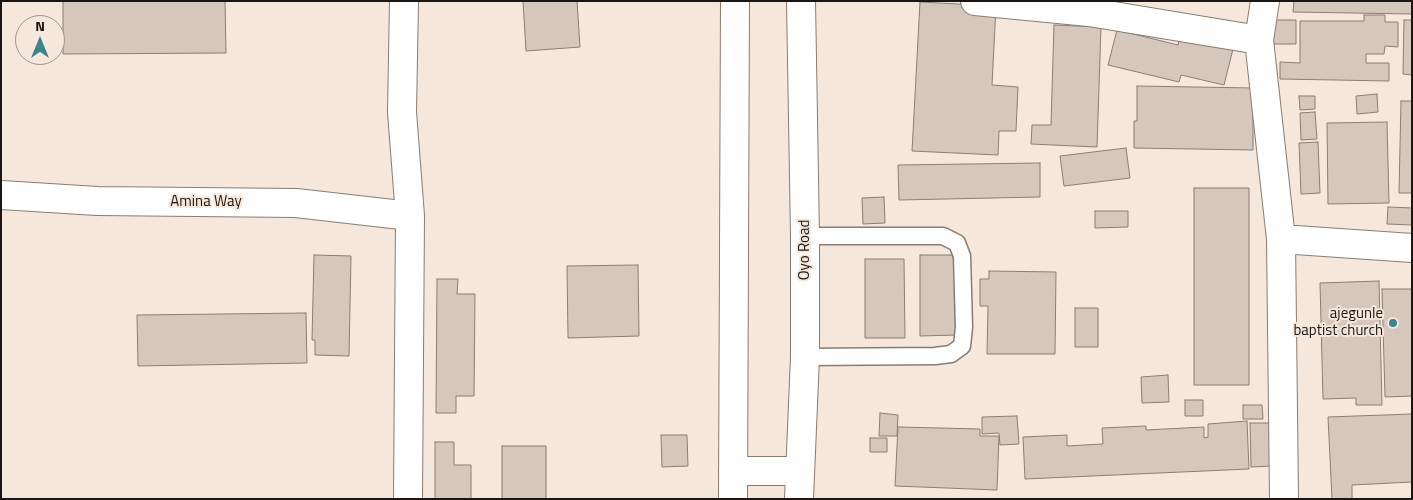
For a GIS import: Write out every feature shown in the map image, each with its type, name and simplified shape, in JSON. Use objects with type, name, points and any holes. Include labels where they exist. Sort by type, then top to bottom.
[{"type":"main road","points":[[404,1],[402,112],[410,216],[408,499]]},
{"type":"main road","points":[[733,499],[735,1]]},
{"type":"main road","name":"Oyo Road","points":[[799,499],[805,357],[801,1]]},
{"type":"main road","points":[[975,1],[1089,12],[1260,40]]},
{"type":"main road","points":[[1265,1],[1260,40],[1281,239],[1284,499]]},
{"type":"main road","name":"Amina Way","points":[[1,195],[97,201],[296,203],[410,216]]},
{"type":"main road","points":[[1281,239],[1412,248]]},
{"type":"main road","points":[[733,472],[799,472]]},
{"type":"lane","points":[[805,236],[943,236],[957,243],[962,256],[964,327],[962,346],[951,354],[935,356],[805,357]]},
{"type":"building","points":[[63,1],[225,1],[226,53],[65,54],[65,15],[63,15]]},
{"type":"building","points":[[523,1],[577,1],[580,47],[526,51]]},
{"type":"building","points":[[1294,1],[1412,1],[1412,14],[1293,12]]},
{"type":"building","points":[[920,2],[996,6],[992,85],[1018,87],[1016,131],[999,131],[998,155],[912,151]]},
{"type":"building","points":[[1364,15],[1385,15],[1385,22],[1398,22],[1398,47],[1385,46],[1384,54],[1366,54],[1366,63],[1389,63],[1389,81],[1280,79],[1280,62],[1300,63],[1300,21],[1364,21]]},
{"type":"building","points":[[1269,20],[1296,20],[1296,44],[1269,44]]},
{"type":"building","points":[[1404,20],[1412,20],[1412,75],[1403,74]]},
{"type":"building","points":[[1054,25],[1101,27],[1097,147],[1031,144],[1032,125],[1051,125]]},
{"type":"building","points":[[1117,30],[1178,45],[1181,32],[1234,45],[1224,85],[1181,75],[1179,82],[1108,65]]},
{"type":"building","points":[[1137,86],[1253,88],[1253,150],[1134,148],[1134,121],[1137,121]]},
{"type":"building","points":[[1377,94],[1378,112],[1357,114],[1356,96]]},
{"type":"building","points":[[1299,96],[1315,96],[1315,109],[1300,110]]},
{"type":"building","points":[[1401,101],[1412,101],[1412,193],[1399,193]]},
{"type":"building","points":[[1315,112],[1317,139],[1301,140],[1300,113]]},
{"type":"building","points":[[1387,122],[1389,203],[1328,204],[1327,123]]},
{"type":"building","points":[[1318,142],[1320,193],[1301,194],[1299,143]]},
{"type":"building","points":[[1126,148],[1130,178],[1064,186],[1060,156]]},
{"type":"building","points":[[1040,163],[1040,197],[899,200],[898,165]]},
{"type":"building","points":[[1194,188],[1249,188],[1249,385],[1194,385]]},
{"type":"building","points":[[884,197],[885,223],[863,224],[862,198]]},
{"type":"building","points":[[1388,207],[1412,208],[1412,225],[1387,224]]},
{"type":"building","points":[[1095,211],[1128,211],[1128,227],[1095,228]]},
{"type":"building","points":[[314,255],[351,256],[349,356],[315,355],[315,340],[312,340]]},
{"type":"building","points":[[920,255],[957,255],[957,335],[920,336]]},
{"type":"building","points":[[865,259],[904,259],[905,338],[865,338]]},
{"type":"building","points":[[638,265],[639,336],[568,338],[567,266]]},
{"type":"building","points":[[989,271],[1056,272],[1055,354],[987,354],[988,306],[980,306],[980,279],[989,279]]},
{"type":"building","points":[[437,279],[458,279],[457,294],[475,294],[474,396],[456,396],[456,413],[436,413]]},
{"type":"building","points":[[1379,281],[1382,405],[1356,405],[1356,398],[1323,399],[1320,283]]},
{"type":"building","points":[[1382,289],[1412,289],[1412,396],[1385,397]]},
{"type":"building","points":[[1075,308],[1098,308],[1098,347],[1075,347]]},
{"type":"building","points":[[306,313],[307,363],[138,366],[137,315]]},
{"type":"building","points":[[1168,375],[1169,402],[1142,403],[1141,377]]},
{"type":"building","points":[[1185,400],[1203,400],[1203,416],[1185,416]]},
{"type":"building","points":[[1243,405],[1262,405],[1263,419],[1243,419]]},
{"type":"building","points":[[880,413],[898,415],[897,436],[879,436]]},
{"type":"building","points":[[1412,414],[1412,482],[1352,485],[1352,499],[1332,499],[1328,417]]},
{"type":"building","points":[[1017,416],[1019,444],[1000,445],[999,433],[982,434],[982,417]]},
{"type":"building","points":[[1247,421],[1249,469],[1025,479],[1023,437],[1067,435],[1067,446],[1103,444],[1102,428],[1146,426],[1146,430],[1204,427],[1204,438],[1208,437],[1208,424]]},
{"type":"building","points":[[1250,423],[1271,423],[1273,466],[1251,467]]},
{"type":"building","points":[[898,427],[980,429],[980,436],[999,436],[997,490],[895,486]]},
{"type":"building","points":[[661,435],[687,435],[688,466],[662,467]]},
{"type":"building","points":[[870,438],[887,438],[887,452],[870,452]]},
{"type":"building","points":[[435,442],[454,442],[454,465],[471,465],[471,499],[435,499]]},
{"type":"building","points":[[502,446],[546,446],[546,499],[502,499]]},
{"type":"place","name":"ajegunle baptist church","points":[[1393,323]]}]
